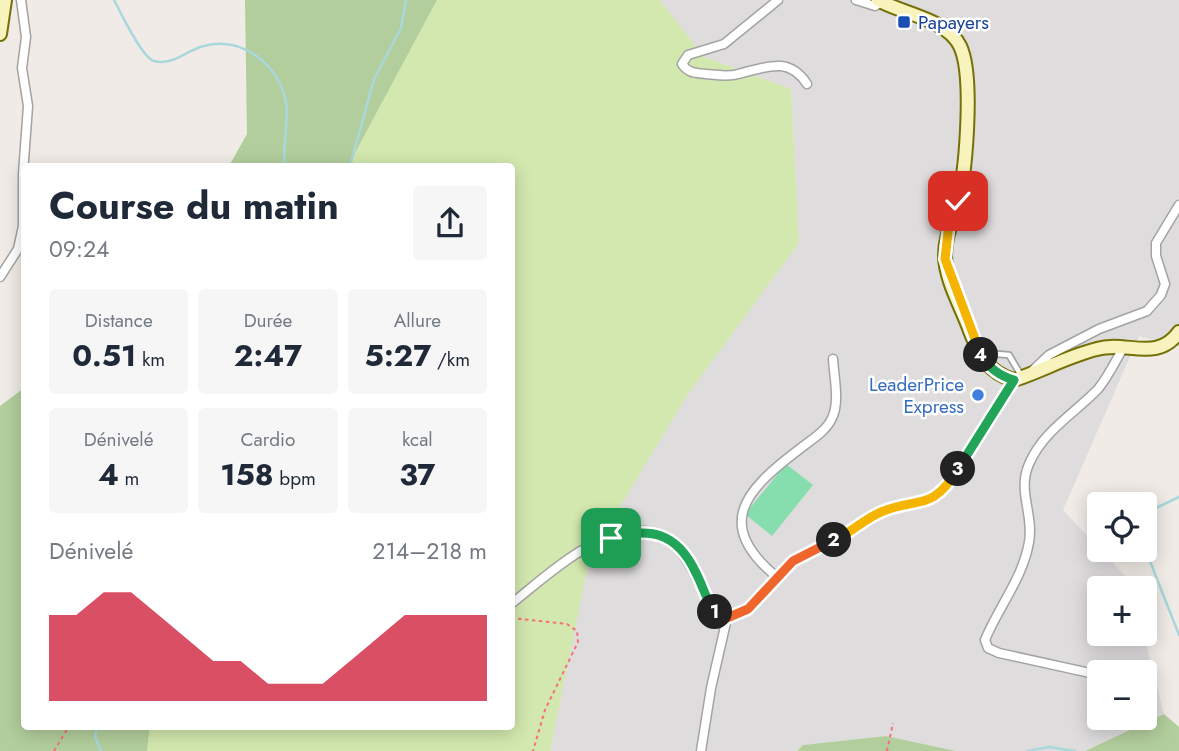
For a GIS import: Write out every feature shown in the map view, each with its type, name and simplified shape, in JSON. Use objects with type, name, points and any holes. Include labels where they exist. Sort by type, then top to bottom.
[{"type":"main road","points":[[0,34],[5,0]]},
{"type":"main road","points":[[880,1],[941,26],[960,44],[968,85],[963,171],[958,201],[949,224],[945,259],[980,354],[991,368],[1002,377],[1022,377],[1098,348],[1151,351],[1168,343],[1179,332]]},
{"type":"street","points":[[22,0],[26,37],[22,68],[28,106],[24,163]]},
{"type":"street","points":[[778,0],[724,44],[688,55],[682,64],[691,73],[723,76],[781,65],[792,68],[807,83]]},
{"type":"street","points":[[856,0],[875,6],[880,1]]},
{"type":"street","points":[[515,601],[552,569],[587,548],[638,531],[653,532],[680,551],[691,563],[709,604],[717,613],[727,618],[748,609],[793,561],[880,513],[915,506],[940,493],[1022,377],[1049,355],[1099,329],[1140,314],[1157,300],[1165,284],[1156,256],[1156,243],[1179,205]]},
{"type":"street","points":[[0,277],[18,249],[21,235]]},
{"type":"street","points":[[1087,672],[999,653],[988,648],[985,640],[1001,612],[1030,541],[1030,521],[1023,492],[1028,466],[1047,435],[1098,388],[1123,348]]},
{"type":"street","points":[[776,577],[754,559],[743,535],[740,519],[743,508],[756,488],[778,465],[827,427],[834,415],[834,359]]},
{"type":"street","points":[[701,751],[711,688],[727,618]]},
{"type":"lane","points":[[980,354],[1009,355],[1022,377]]},
{"type":"path","points":[[515,618],[567,624],[578,631],[579,642],[545,710],[533,751]]},
{"type":"path","points":[[887,751],[893,723]]},
{"type":"path","points":[[54,751],[67,730]]},
{"type":"shaded area","points":[[660,0],[1179,0],[1179,346],[1139,336],[1063,510],[1087,535],[1087,562],[1112,562],[1125,576],[1087,576],[1087,646],[1147,646],[1150,660],[1087,660],[1087,730],[1130,730],[1085,751],[956,751],[886,736],[803,745],[797,751],[550,751],[589,557],[688,394],[799,243],[791,89],[704,57]]},
{"type":"shaded area","points":[[1157,686],[1164,714],[1157,717]]},
{"type":"green space","points":[[245,0],[437,0],[350,163],[231,163],[247,134]]},
{"type":"green space","points":[[437,0],[660,0],[704,57],[791,89],[799,243],[688,394],[590,556],[550,751],[147,751],[150,730],[515,730],[515,163],[350,163]]},
{"type":"green space","points":[[21,390],[21,730],[150,730],[147,751],[0,751],[0,406]]},
{"type":"green space","points":[[786,464],[813,485],[772,536],[745,514]]},
{"type":"green space","points":[[1164,714],[1179,727],[1179,751],[1085,751],[1130,730],[1157,730],[1157,717]]},
{"type":"green space","points":[[886,736],[956,751],[797,751],[803,745]]},
{"type":"waterway","points":[[114,0],[138,44],[154,61],[168,61],[198,48],[218,44],[245,50],[267,65],[276,76],[286,102],[285,163]]},
{"type":"waterway","points":[[351,163],[374,79],[401,28],[406,0]]},
{"type":"waterway","points":[[1157,508],[1179,497]]},
{"type":"waterway","points":[[1150,562],[1179,635]]},
{"type":"waterway","points":[[96,730],[95,737],[101,751]]},
{"type":"waterway","points":[[1028,751],[1049,747],[1075,751]]},
{"type":"place","name":"Papayers","points":[[904,22]]},
{"type":"place","name":"LeaderPrice Express","points":[[978,395]]},
{"type":"route","points":[[611,538],[638,531],[653,532],[669,541],[691,563],[709,604],[717,613],[727,618],[748,609],[793,561],[840,538],[880,513],[915,506],[940,493],[950,482],[1014,380],[1002,377],[983,359],[948,273],[946,244],[949,224],[958,201]]}]
